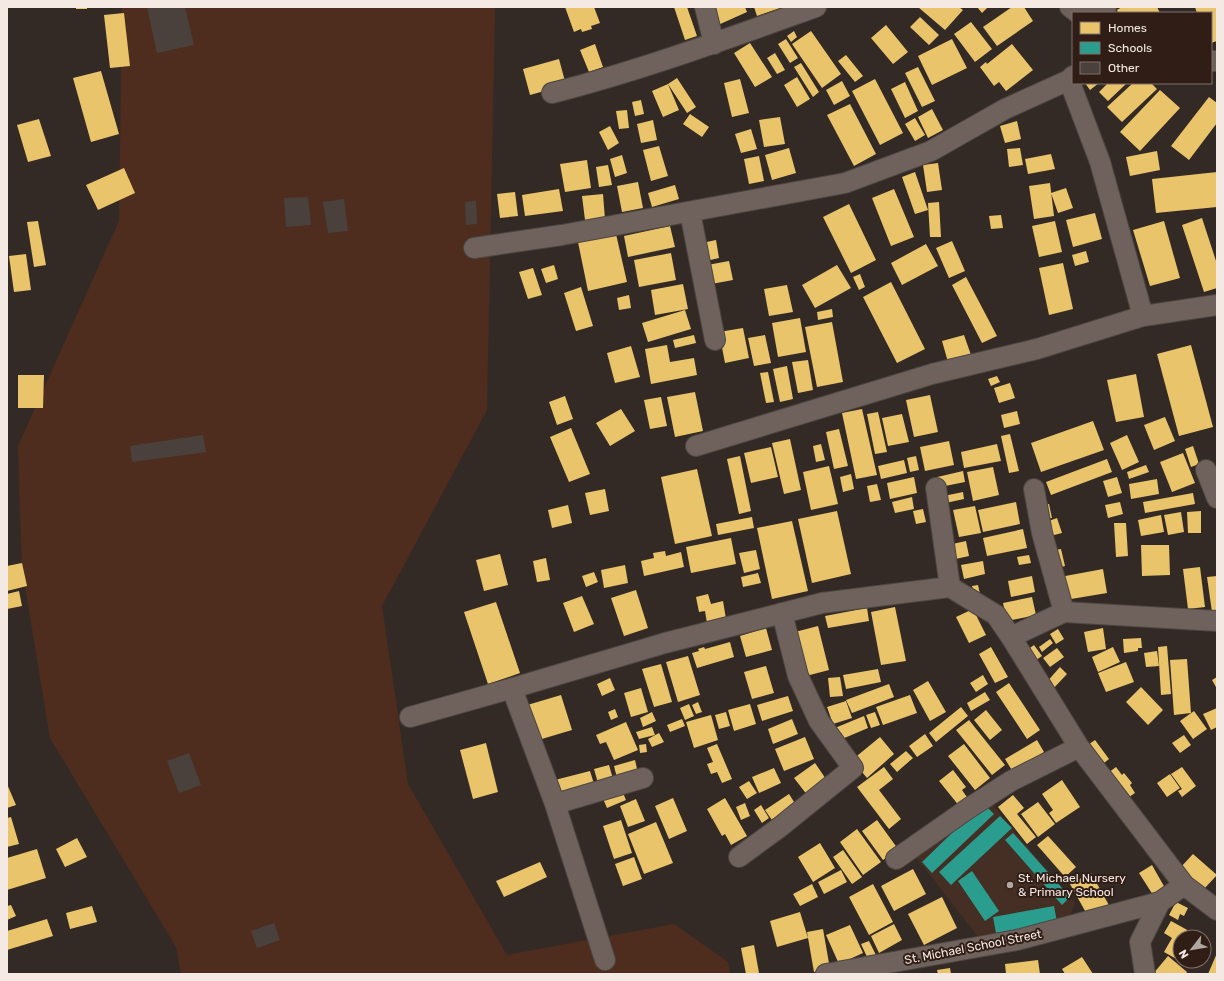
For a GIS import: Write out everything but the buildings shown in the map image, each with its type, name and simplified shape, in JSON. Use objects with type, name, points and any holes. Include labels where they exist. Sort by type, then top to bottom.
[{"type":"street","points":[[705,7],[714,44]]},
{"type":"street","points":[[552,93],[604,80],[714,44],[816,7]]},
{"type":"street","points":[[1097,12],[1106,7]]},
{"type":"street","points":[[474,248],[562,235],[845,183],[931,151],[1005,109],[1071,78]]},
{"type":"street","points":[[1073,84],[1100,162],[1143,316]]},
{"type":"street","points":[[690,212],[715,340]]},
{"type":"street","points":[[696,446],[932,374],[1036,349],[1143,316],[1217,305]]},
{"type":"street","points":[[1206,470],[1217,498]]},
{"type":"street","points":[[936,488],[950,587]]},
{"type":"street","points":[[1034,489],[1042,533],[1064,612]]},
{"type":"street","points":[[410,717],[665,643],[822,603],[950,587],[996,615],[1012,637],[1078,747],[1184,885],[1217,910]]},
{"type":"street","points":[[1012,637],[1064,612],[1217,621]]},
{"type":"street","points":[[739,858],[853,768],[819,722],[798,676],[782,613]]},
{"type":"street","points":[[513,688],[555,804],[605,960]]},
{"type":"street","points":[[896,859],[969,808],[1011,781],[1078,747]]},
{"type":"street","points":[[555,804],[643,778]]},
{"type":"street","name":"St. Michael School Street","points":[[826,974],[1017,940],[1160,902],[1184,885]]},
{"type":"street","points":[[1145,974],[1140,942],[1160,902]]},
{"type":"shaded area","points":[[122,7],[495,7],[487,410],[382,606],[408,784],[507,955],[674,924],[728,962],[730,974],[181,974],[176,947],[50,738],[22,568],[18,446],[119,221]]},
{"type":"shaded area","points":[[990,802],[1075,903],[1068,920],[979,938],[915,856]]},
{"type":"place","name":"St. Michael Nursery & Primary School","points":[[1010,885]]}]
